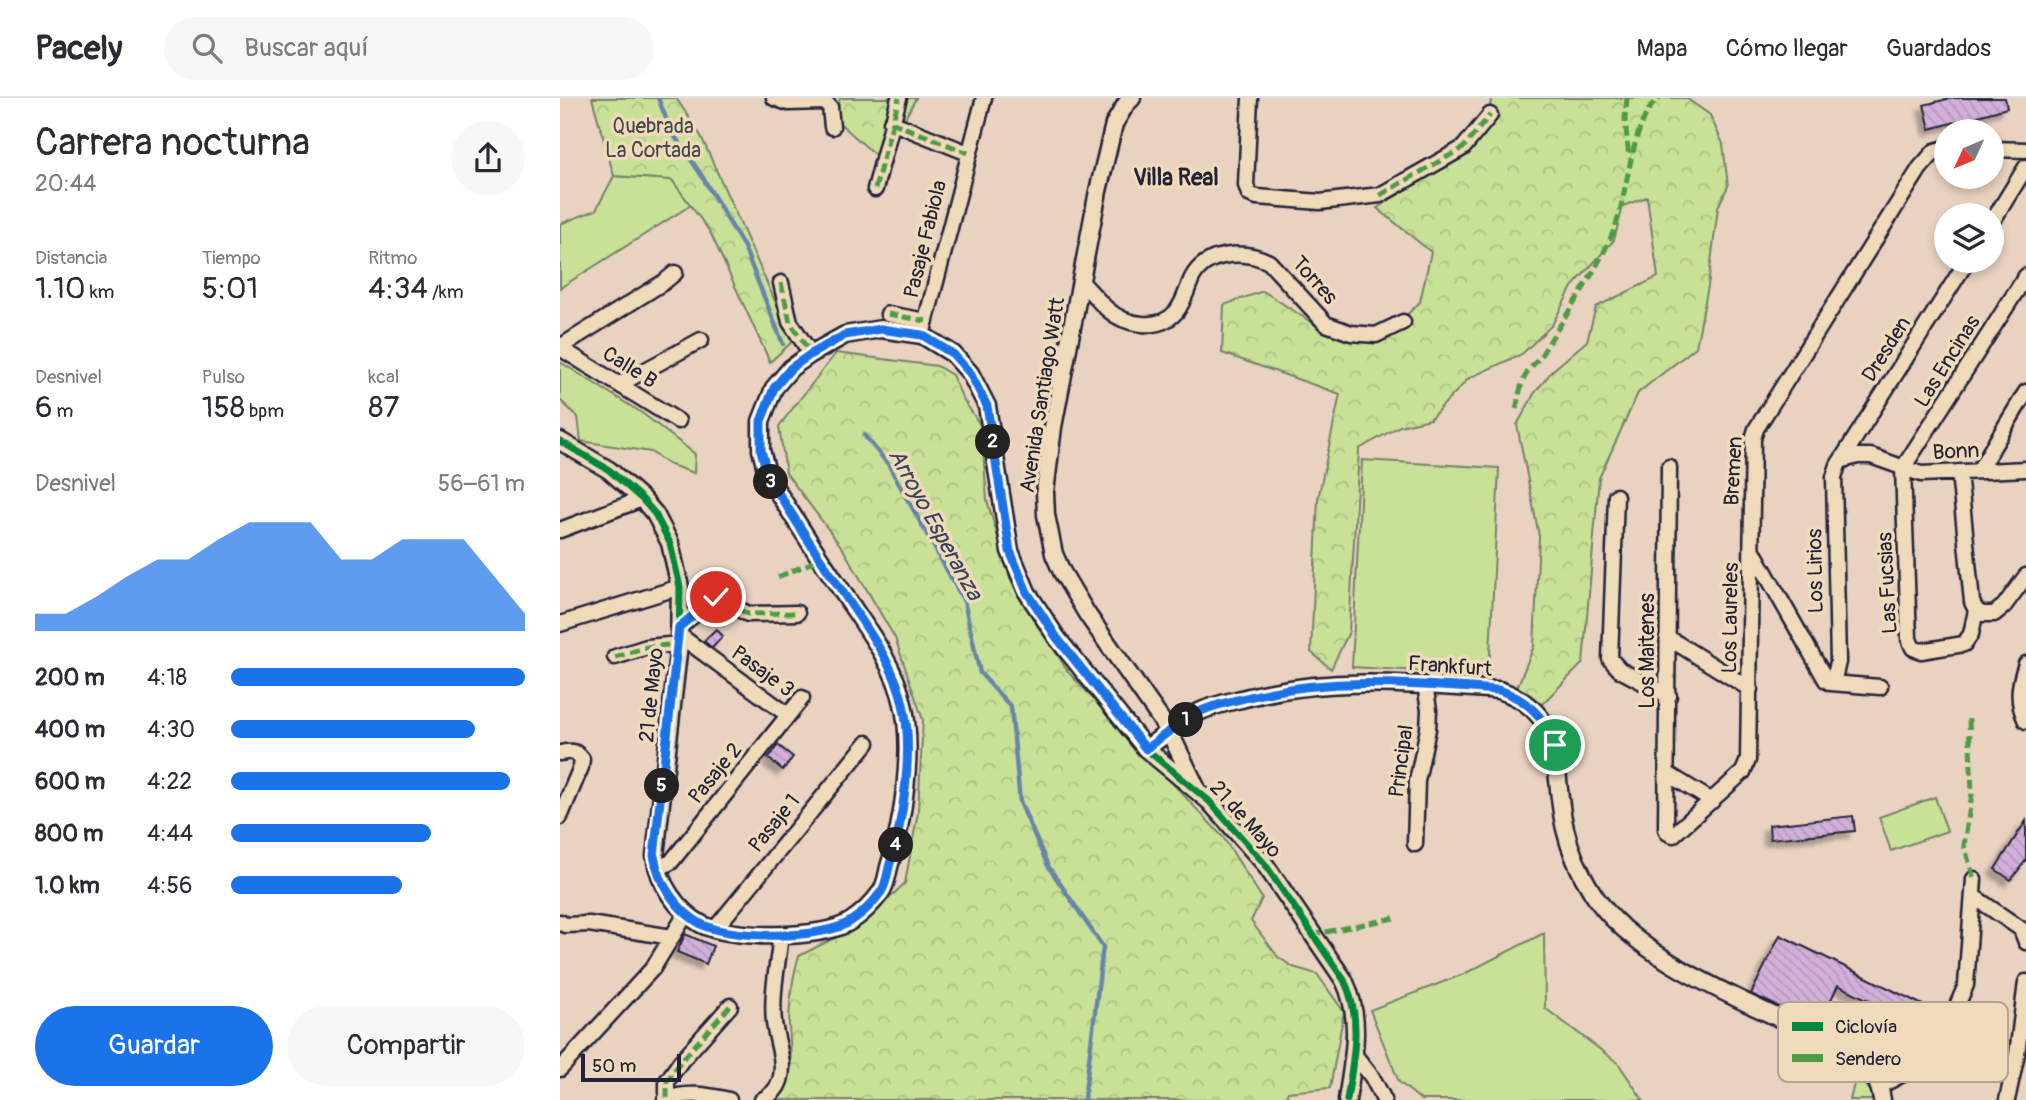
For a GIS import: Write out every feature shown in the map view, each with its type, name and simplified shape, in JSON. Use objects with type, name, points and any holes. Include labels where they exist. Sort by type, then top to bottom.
[{"type":"street","points":[[774,98],[788,103],[825,102],[830,107],[832,127]]},
{"type":"street","points":[[875,189],[899,98]]},
{"type":"street","name":"Pasaje Fabiola","points":[[924,328],[984,98]]},
{"type":"street","name":"Avenida Santiago Watt","points":[[1132,98],[1114,124],[1098,191],[1053,427],[1045,492],[1049,536],[1058,564],[1073,592],[1169,731],[1198,791]]},
{"type":"street","points":[[1250,98],[1246,185],[1249,194],[1320,202],[1380,195],[1463,148],[1490,115]]},
{"type":"street","points":[[891,121],[968,153]]},
{"type":"street","points":[[2004,149],[2026,150]]},
{"type":"street","name":"Bremen","points":[[1751,548],[1756,429],[1928,156],[1934,152]]},
{"type":"street","points":[[2004,203],[2026,167]]},
{"type":"street","name":"Torres","points":[[1081,282],[1105,308],[1132,323],[1146,325],[1166,319],[1175,312],[1193,275],[1204,263],[1215,258],[1258,256],[1269,261],[1326,324],[1351,333],[1376,335],[1403,322]]},
{"type":"street","points":[[560,347],[675,273]]},
{"type":"street","name":"Dresden","points":[[1843,460],[1959,273]]},
{"type":"street","name":"Las Encinas","points":[[1896,465],[2026,276]]},
{"type":"street","points":[[780,283],[790,322],[811,354]]},
{"type":"street","name":"Torres","points":[[1077,303],[1105,308]]},
{"type":"street","name":"21 de Mayo","points":[[888,314],[924,328],[970,373],[987,406],[1010,551],[1027,592],[1057,638],[1146,749],[1223,815],[1264,863],[1344,980],[1354,1011],[1354,1054],[1346,1100]]},
{"type":"street","name":"21 de Mayo","points":[[560,441],[609,470],[642,499],[670,543],[680,587],[679,635],[654,856],[657,869],[675,902],[686,914],[714,930],[781,935],[834,930],[849,923],[882,890],[898,840],[906,758],[903,705],[893,676],[874,641],[768,477],[761,450],[761,421],[774,388],[791,368],[811,354],[845,335],[881,329],[924,328]]},
{"type":"street","points":[[620,384],[701,340]]},
{"type":"street","name":"Calle B","points":[[560,347],[678,421]]},
{"type":"street","points":[[1979,470],[2026,392]]},
{"type":"street","name":"Bonn","points":[[1854,439],[1896,465]]},
{"type":"street","name":"Bonn","points":[[1843,460],[1857,456],[1921,474],[2026,469]]},
{"type":"street","name":"Los Lirios","points":[[1831,683],[1838,662],[1834,477],[1843,460]]},
{"type":"street","name":"Las Fucsias","points":[[1896,465],[1909,639],[1913,648],[1921,651],[1964,644],[1971,634],[1976,610]]},
{"type":"street","name":"Los Maitenes","points":[[1669,467],[1666,829],[1670,834]]},
{"type":"street","points":[[1959,472],[1972,602],[1976,610],[1982,614],[1994,614],[2004,606],[2026,576]]},
{"type":"street","points":[[1616,496],[1610,659],[1620,670],[1669,696]]},
{"type":"street","points":[[560,530],[642,499]]},
{"type":"street","points":[[1751,548],[1822,675],[1831,683],[1880,687]]},
{"type":"street","name":"Los Laureles","points":[[1670,834],[1676,833],[1712,801],[1742,772],[1748,760],[1751,548]]},
{"type":"street","points":[[560,624],[680,587]]},
{"type":"street","points":[[615,657],[679,635],[716,597],[748,614],[797,613]]},
{"type":"street","name":"Pasaje 3","points":[[679,635],[788,715]]},
{"type":"street","name":"Los Laureles","points":[[1667,637],[1750,689]]},
{"type":"street","points":[[2026,664],[2019,683],[2020,704],[2026,721]]},
{"type":"street","name":"Frankfurt","points":[[1146,749],[1199,712],[1268,692],[1336,684],[1425,685],[1499,690],[1525,701],[1543,719],[1555,745],[1564,832],[1591,892],[1614,921],[1642,944],[1669,961],[1778,1016]]},
{"type":"street","name":"Principal","points":[[1415,844],[1417,781],[1428,729],[1429,710],[1425,685]]},
{"type":"street","name":"Pasaje 2","points":[[657,869],[671,862],[802,698]]},
{"type":"street","name":"Pasaje 1","points":[[714,930],[867,743]]},
{"type":"street","points":[[560,753],[570,750],[579,754],[582,759],[560,817]]},
{"type":"street","points":[[1668,774],[1712,801]]},
{"type":"street","points":[[1959,1002],[1966,985],[1974,879]]},
{"type":"street","points":[[1973,896],[2021,929],[2026,942]]},
{"type":"street","points":[[560,1069],[653,968],[686,914]]},
{"type":"street","points":[[560,922],[565,925],[589,924],[672,937]]},
{"type":"street","points":[[762,1100],[773,1093],[779,1085],[781,1075],[782,1062],[773,1005],[781,935]]},
{"type":"street","points":[[2007,1100],[2017,1054],[2026,982]]},
{"type":"street","points":[[729,1100],[700,1095],[666,1099],[667,1081],[730,1006]]},
{"type":"street","points":[[1354,1054],[1372,1077],[1384,1100]]},
{"type":"street","points":[[1881,1093],[1896,1082]]},
{"type":"green space","name":"Quebrada La Cortada","points":[[592,98],[676,98],[701,136],[793,341],[770,362],[710,232],[672,180],[614,176]]},
{"type":"green space","points":[[840,98],[916,98],[882,161],[836,120]]},
{"type":"green space","points":[[1492,98],[1686,98],[1710,115],[1723,144],[1728,186],[1718,207],[1708,286],[1696,347],[1638,393],[1599,478],[1583,663],[1537,709],[1516,690],[1534,646],[1539,536],[1517,425],[1534,394],[1552,371],[1587,341],[1596,307],[1658,277],[1647,197],[1623,206],[1614,240],[1572,287],[1552,325],[1522,354],[1469,378],[1430,419],[1400,426],[1359,449],[1349,632],[1331,669],[1311,652],[1318,499],[1340,394],[1222,353],[1224,305],[1263,291],[1325,331],[1390,331],[1420,302],[1431,252],[1377,208],[1463,153],[1488,113]]},
{"type":"green space","points":[[614,176],[672,180],[691,205],[560,288],[560,224],[596,210]]},
{"type":"green space","points":[[836,353],[937,366],[952,375],[963,399],[981,426],[987,500],[1010,578],[1068,672],[1223,837],[1262,898],[1251,921],[1278,957],[1293,967],[1317,974],[1344,1012],[1330,1088],[1288,1092],[1285,1100],[776,1100],[783,1092],[790,1074],[790,1005],[799,956],[864,923],[905,883],[918,812],[923,720],[895,638],[843,549],[786,473],[779,426]]},
{"type":"green space","points":[[560,362],[642,413],[695,454],[694,473],[668,464],[651,452],[581,441],[578,417],[560,400]]},
{"type":"green space","points":[[1362,460],[1499,468],[1489,675],[1352,667]]},
{"type":"green space","points":[[1935,797],[1947,831],[1891,851],[1879,817]]},
{"type":"green space","points":[[1544,933],[1545,1008],[1618,1063],[1643,1100],[1421,1100],[1399,1082],[1370,1010],[1464,974]]},
{"type":"green space","points":[[1854,1082],[1860,1082],[1877,1100],[1850,1100]]},
{"type":"building","points":[[1951,98],[2005,98],[2007,108],[1967,119],[1934,119],[1934,128],[1930,129],[1924,105]]},
{"type":"building","points":[[716,629],[723,636],[712,648],[704,641]]},
{"type":"building","points":[[778,745],[793,757],[783,770],[768,758]]},
{"type":"building","points":[[1853,816],[1855,831],[1770,839],[1769,825]]},
{"type":"building","points":[[2026,821],[2026,860],[2011,880],[1995,869]]},
{"type":"building","points":[[685,934],[713,946],[706,964],[677,952]]},
{"type":"building","points":[[1780,935],[1917,1002],[1873,1002],[1838,985],[1830,1002],[1778,1002],[1778,1006],[1751,994]]},
{"type":"waterway","points":[[658,98],[671,131],[700,173],[744,247],[783,344]]},
{"type":"waterway","name":"Arroyo Esperanza","points":[[864,435],[888,464],[964,601],[980,673],[1011,707],[1020,802],[1048,866],[1103,947],[1084,1100]]},
{"type":"marked path","points":[[875,189],[899,98]]},
{"type":"marked path","points":[[1627,98],[1625,119],[1629,158]]},
{"type":"marked path","points":[[1516,409],[1525,377],[1582,291],[1608,243],[1619,214],[1643,121],[1660,98]]},
{"type":"marked path","points":[[1380,195],[1463,148],[1490,115]]},
{"type":"marked path","points":[[891,122],[968,153]]},
{"type":"marked path","points":[[781,283],[790,322],[811,354]]},
{"type":"marked path","points":[[888,314],[926,321]]},
{"type":"marked path","points":[[778,577],[820,559]]},
{"type":"marked path","points":[[679,627],[716,597],[748,614],[797,613]]},
{"type":"marked path","points":[[615,657],[647,647],[679,644]]},
{"type":"marked path","points":[[1969,719],[1972,794],[1964,845],[1974,879]]},
{"type":"marked path","points":[[1311,935],[1394,918]]},
{"type":"marked path","points":[[667,1098],[667,1081],[681,1061],[730,1006]]},
{"type":"cycle path","points":[[560,441],[609,470],[642,499],[655,514],[670,543],[680,587],[679,644],[655,856],[665,886],[684,911],[701,924],[714,929],[753,935],[820,932],[851,921],[871,904],[884,886],[894,849],[905,786],[906,722],[899,688],[885,658],[768,477],[761,450],[761,421],[774,388],[791,368],[845,335],[881,329],[922,335],[953,354],[970,373],[987,406],[1010,551],[1027,592],[1057,638],[1146,749],[1209,801],[1264,863],[1344,980],[1350,995],[1355,1025],[1354,1055],[1347,1100]]},
{"type":"district","name":"Villa Real","points":[[1176,177]]},
{"type":"route","points":[[716,597],[679,627],[654,856],[657,869],[675,902],[686,914],[714,930],[781,935],[834,930],[849,923],[882,890],[898,840],[904,792],[906,732],[903,705],[893,676],[874,641],[768,477],[761,450],[761,421],[774,388],[791,368],[828,343],[863,331],[881,329],[922,335],[953,354],[970,373],[987,406],[1010,551],[1027,592],[1057,638],[1146,749],[1199,712],[1217,705],[1268,692],[1336,684],[1386,683],[1499,690],[1512,694],[1525,701],[1543,719],[1555,745]]}]
